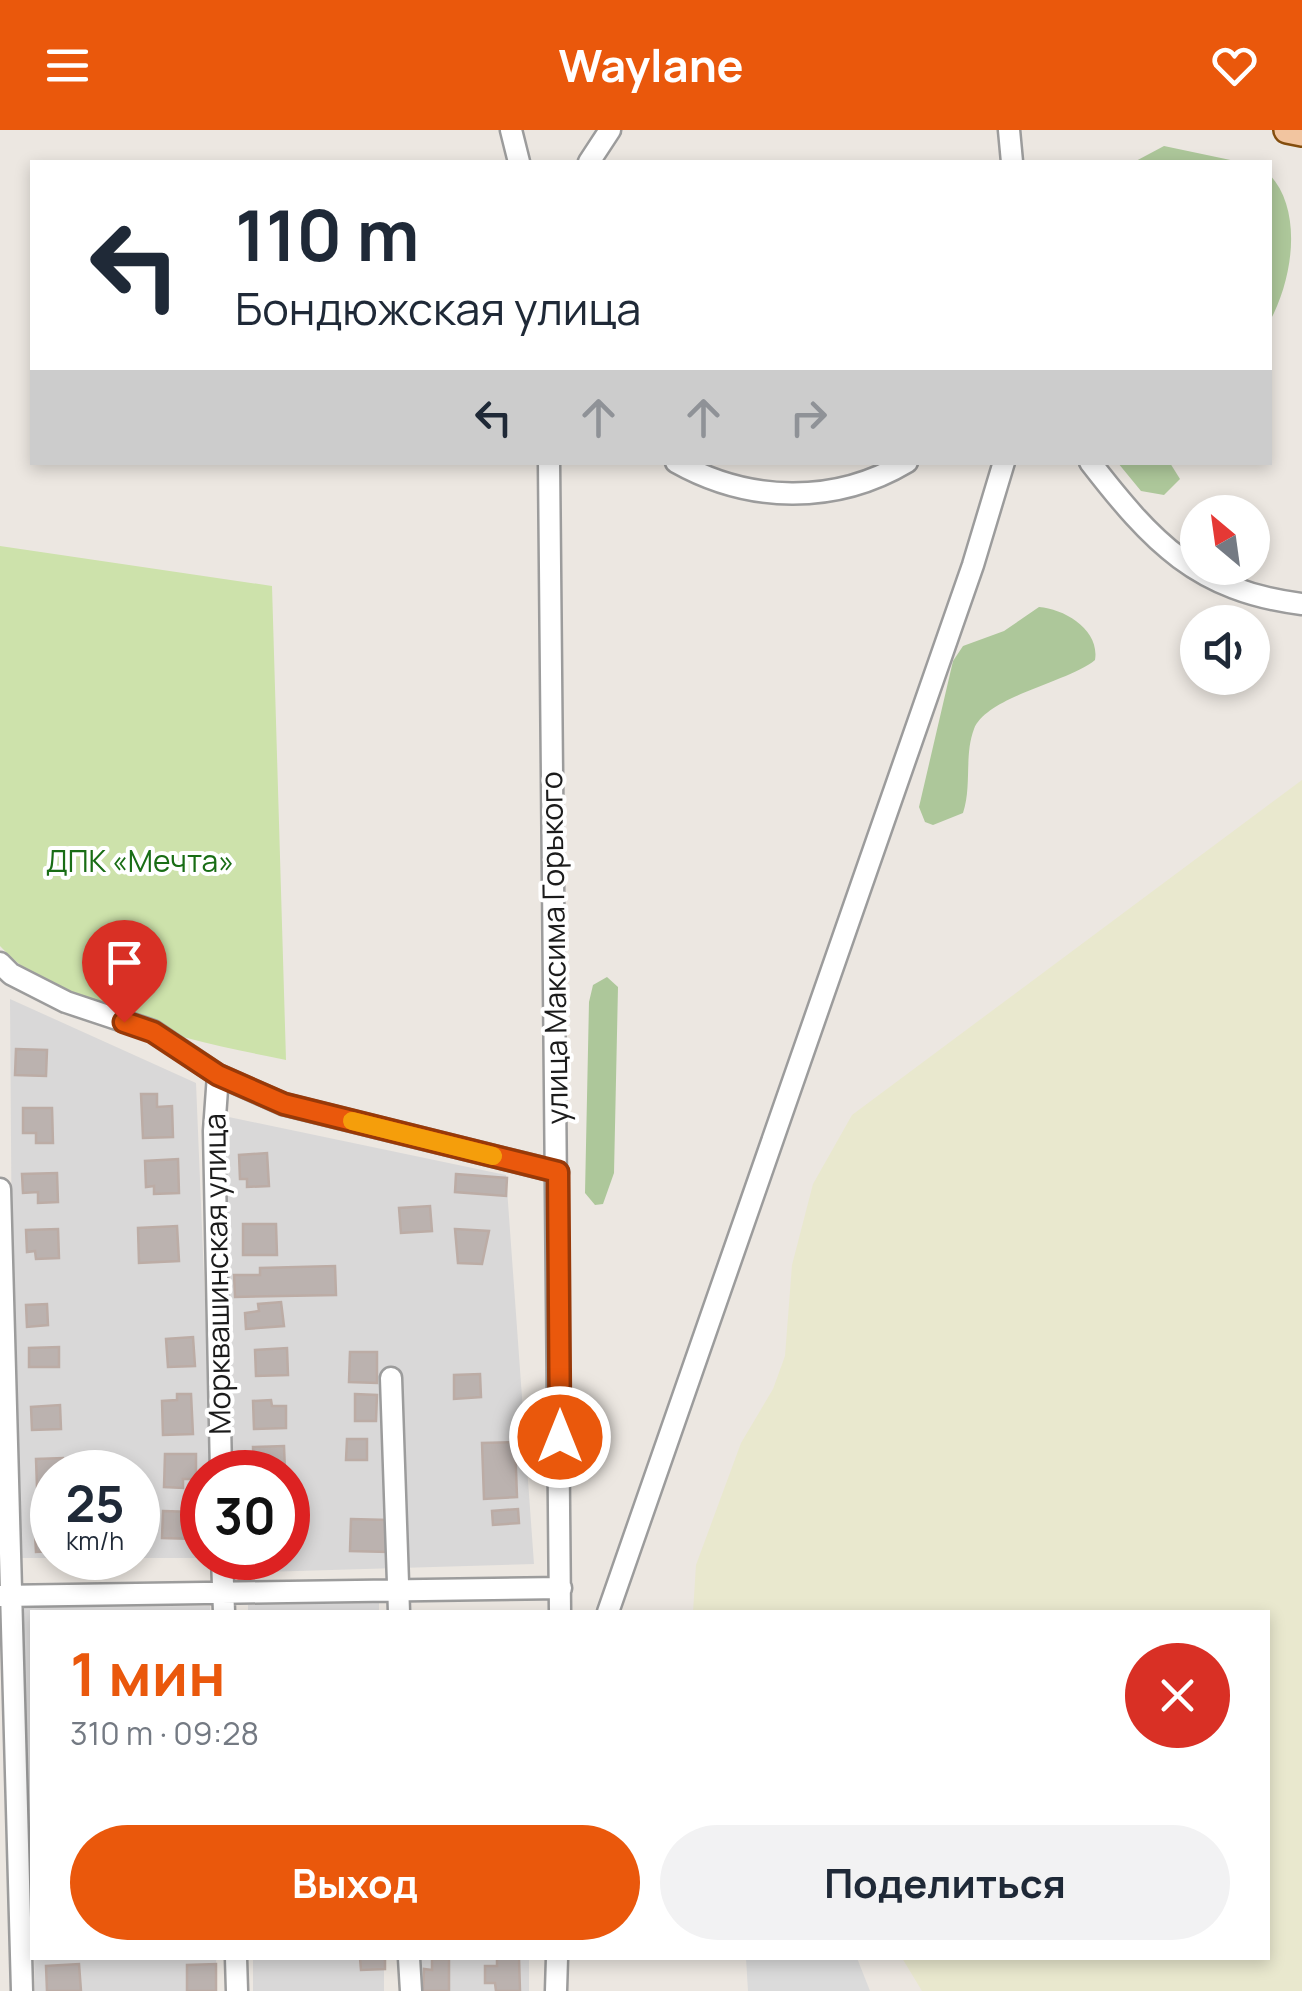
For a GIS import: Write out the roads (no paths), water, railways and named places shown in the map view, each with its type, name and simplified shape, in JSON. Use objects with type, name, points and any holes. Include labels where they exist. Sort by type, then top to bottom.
[{"type":"main road","points":[[1288,130],[1302,133]]},
{"type":"street","points":[[512,130],[519,160]]},
{"type":"street","points":[[591,160],[610,130]]},
{"type":"street","points":[[1009,130],[1012,160]]},
{"type":"street","name":"улица Максима Горького","points":[[549,465],[560,1610]]},
{"type":"street","points":[[682,465],[747,491],[795,495],[842,490],[901,465]]},
{"type":"street","points":[[609,1610],[973,566],[1003,465]]},
{"type":"street","points":[[1092,465],[1164,551],[1216,584],[1264,600],[1302,604]]},
{"type":"street","points":[[0,962],[10,974],[66,1002],[153,1032],[218,1075],[284,1104],[558,1172]]},
{"type":"street","name":"Морквашинская улица","points":[[218,1075],[214,1131],[221,1450]]},
{"type":"street","points":[[0,1188],[6,1596],[22,1991]]},
{"type":"street","points":[[391,1378],[400,1602]]},
{"type":"street","points":[[223,1580],[224,1610]]},
{"type":"street","points":[[6,1596],[223,1591],[400,1602],[561,1588]]},
{"type":"street","points":[[236,1960],[237,1991]]},
{"type":"street","points":[[409,1960],[411,1991]]},
{"type":"street","points":[[556,1960],[556,1991]]},
{"type":"park label","name":"ДПК «Мечта»","points":[[140,862]]}]
